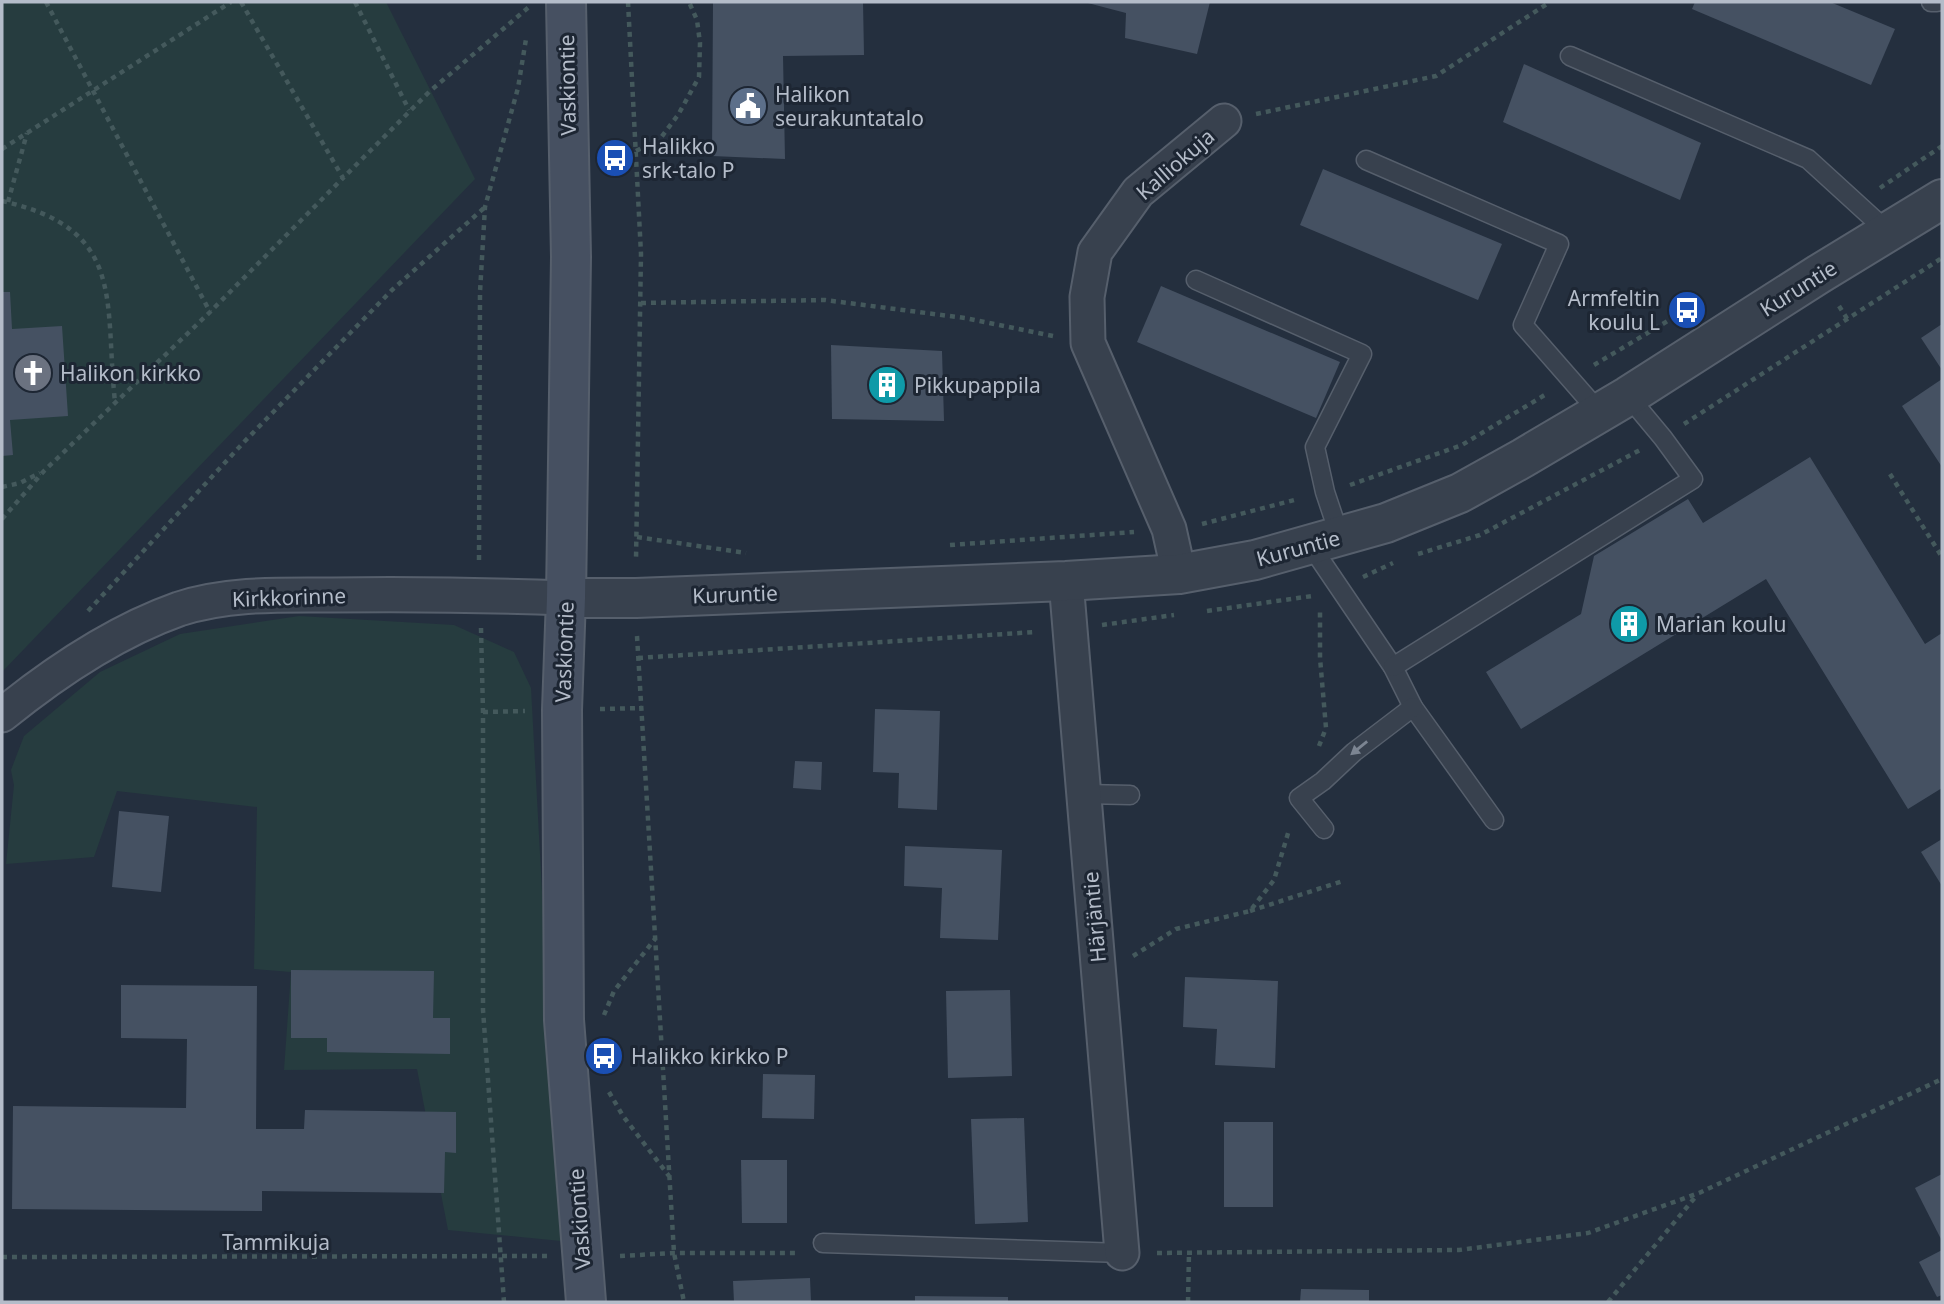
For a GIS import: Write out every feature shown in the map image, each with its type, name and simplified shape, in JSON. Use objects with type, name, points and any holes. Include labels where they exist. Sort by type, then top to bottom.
[{"type":"main road","name":"Vaskiontie","points":[[543,3],[571,257],[562,710],[564,1020],[586,1302]]},
{"type":"street","name":"Kalliokuja","points":[[1179,574],[1169,529],[1088,343],[1087,297],[1095,252],[1138,192],[1224,121]]},
{"type":"street","name":"Kuruntie","points":[[566,598],[636,598],[1179,574],[1255,560],[1325,541],[1386,523],[1460,492],[1614,405],[1942,199]]},
{"type":"street","name":"Härjäntie","points":[[1066,581],[1122,1253]]},
{"type":"street","name":"Kirkkorinne","points":[[2,715],[72,664],[123,633],[181,609],[240,596],[479,594],[566,598]]},
{"type":"lane","points":[[1931,2],[1937,2]]},
{"type":"lane","points":[[1570,56],[1808,159],[1888,232]]},
{"type":"lane","points":[[1366,160],[1559,244],[1523,325],[1614,405],[1663,438],[1693,479],[1393,667]]},
{"type":"lane","points":[[1196,280],[1362,354],[1315,447],[1325,492],[1325,541],[1413,707],[1494,820]]},
{"type":"lane","points":[[1324,829],[1299,798],[1323,782],[1354,752],[1413,707]]},
{"type":"lane","points":[[1084,794],[1130,794]]},
{"type":"lane","points":[[823,1243],[1122,1253]]},
{"type":"path","points":[[46,2],[210,312]]},
{"type":"path","points":[[2,149],[230,2]]},
{"type":"path","points":[[241,2],[343,178]]},
{"type":"path","points":[[355,2],[409,110]]},
{"type":"path","points":[[628,2],[641,254],[636,598],[674,1253],[684,1302]]},
{"type":"path","points":[[636,151],[660,139],[678,115],[699,76],[700,43],[697,20],[689,2]]},
{"type":"path","name":"Kalliokuja","points":[[1224,121],[1436,76],[1550,2]]},
{"type":"path","points":[[2,519],[44,471],[210,312],[409,110],[457,66],[543,3]]},
{"type":"path","points":[[530,17],[543,3]]},
{"type":"path","points":[[504,1302],[483,1010],[483,712],[479,594],[480,292],[485,207],[518,88],[528,29]]},
{"type":"path","points":[[27,132],[5,202],[39,212],[62,223],[78,235],[96,261],[103,275],[107,300],[115,402]]},
{"type":"path","points":[[85,615],[244,442],[392,290],[485,207]]},
{"type":"path","points":[[641,303],[825,300],[965,318],[1088,343]]},
{"type":"path","points":[[2,487],[20,483],[44,471]]},
{"type":"path","points":[[1890,474],[1942,557]]},
{"type":"path","points":[[1250,911],[1274,880],[1299,798],[1326,728],[1320,658],[1320,607]]},
{"type":"path","points":[[1099,977],[1176,929],[1250,911],[1343,881]]},
{"type":"path","points":[[602,1020],[614,991],[656,938]]},
{"type":"path","points":[[1122,1253],[1459,1250],[1588,1233],[1699,1193],[1942,1079]]},
{"type":"path","points":[[606,1087],[623,1116],[670,1176]]},
{"type":"path","points":[[1608,1302],[1699,1193]]},
{"type":"path","points":[[1188,1302],[1189,1253]]},
{"type":"path","name":"Tammikuja","points":[[2,1257],[550,1256]]},
{"type":"green space","points":[[2,2],[386,2],[475,179],[2,672]]},
{"type":"green space","points":[[299,616],[454,625],[514,652],[531,688],[561,1241],[448,1230],[417,1069],[284,1070],[291,972],[254,969],[257,807],[117,791],[94,857],[6,864],[14,785],[11,770],[24,736],[100,672],[180,634]]},
{"type":"building","name":"Halikon seurakuntatalo","points":[[713,2],[863,2],[864,55],[783,56],[785,159],[712,156]]},
{"type":"building","points":[[1084,2],[1210,2],[1197,54],[1125,38],[1126,13]]},
{"type":"building","points":[[1695,2],[1830,2],[1895,29],[1871,85],[1692,9]]},
{"type":"building","points":[[1524,64],[1701,143],[1680,200],[1503,122]]},
{"type":"building","points":[[1323,169],[1502,244],[1478,300],[1300,225]]},
{"type":"building","points":[[1161,286],[1340,362],[1316,418],[1137,342]]},
{"type":"building","name":"Halikon kirkko","points":[[2,292],[10,292],[12,329],[62,326],[68,416],[10,420],[13,455],[2,456]]},
{"type":"building","points":[[1942,324],[1942,370],[1921,338]]},
{"type":"building","name":"Pikkupappila","points":[[831,345],[942,351],[944,421],[832,419]]},
{"type":"building","points":[[1942,379],[1942,467],[1902,406]]},
{"type":"building","name":"Marian koulu","points":[[1810,457],[1925,644],[1942,633],[1942,788],[1908,809],[1766,579],[1521,729],[1486,672],[1581,614],[1594,556],[1688,499],[1703,523]]},
{"type":"building","points":[[875,709],[940,711],[937,810],[898,808],[899,773],[873,772]]},
{"type":"building","points":[[795,761],[822,762],[821,790],[793,788]]},
{"type":"building","points":[[119,811],[169,816],[161,892],[112,887]]},
{"type":"building","points":[[1942,839],[1942,886],[1921,852]]},
{"type":"building","points":[[905,846],[1002,850],[998,940],[940,938],[942,888],[904,886]]},
{"type":"building","points":[[291,970],[434,971],[433,1018],[450,1018],[450,1054],[327,1052],[327,1038],[291,1038]]},
{"type":"building","points":[[1185,977],[1278,981],[1275,1068],[1215,1065],[1217,1029],[1183,1027]]},
{"type":"building","points":[[121,985],[257,986],[256,1129],[304,1129],[305,1110],[456,1112],[456,1153],[445,1152],[444,1193],[262,1191],[262,1211],[12,1209],[13,1106],[186,1108],[187,1039],[121,1038]]},
{"type":"building","points":[[1010,990],[1012,1076],[948,1078],[946,991]]},
{"type":"building","points":[[763,1074],[815,1075],[814,1119],[762,1118]]},
{"type":"building","points":[[1024,1118],[1028,1222],[975,1224],[971,1119]]},
{"type":"building","points":[[1224,1122],[1273,1122],[1273,1207],[1224,1207]]},
{"type":"building","points":[[741,1160],[787,1160],[787,1223],[742,1223]]},
{"type":"building","points":[[1942,1174],[1942,1241],[1915,1188]]},
{"type":"building","points":[[1942,1250],[1942,1295],[1937,1297],[1919,1262]]},
{"type":"building","points":[[810,1278],[811,1302],[734,1302],[733,1281]]},
{"type":"building","points":[[1301,1289],[1369,1290],[1369,1302],[1300,1302]]},
{"type":"building","points":[[915,1296],[1008,1297],[1008,1302],[915,1302]]},
{"type":"place","name":"Halikon seurakuntatalo","points":[[748,106]]},
{"type":"place","name":"Halikko srk-talo P","points":[[615,158]]},
{"type":"place","name":"Armfeltin koulu L","points":[[1687,310]]},
{"type":"place","name":"Halikon kirkko","points":[[33,373]]},
{"type":"place","name":"Pikkupappila","points":[[887,385]]},
{"type":"place","name":"Marian koulu","points":[[1629,624]]},
{"type":"place","name":"Halikko kirkko P","points":[[604,1056]]}]
